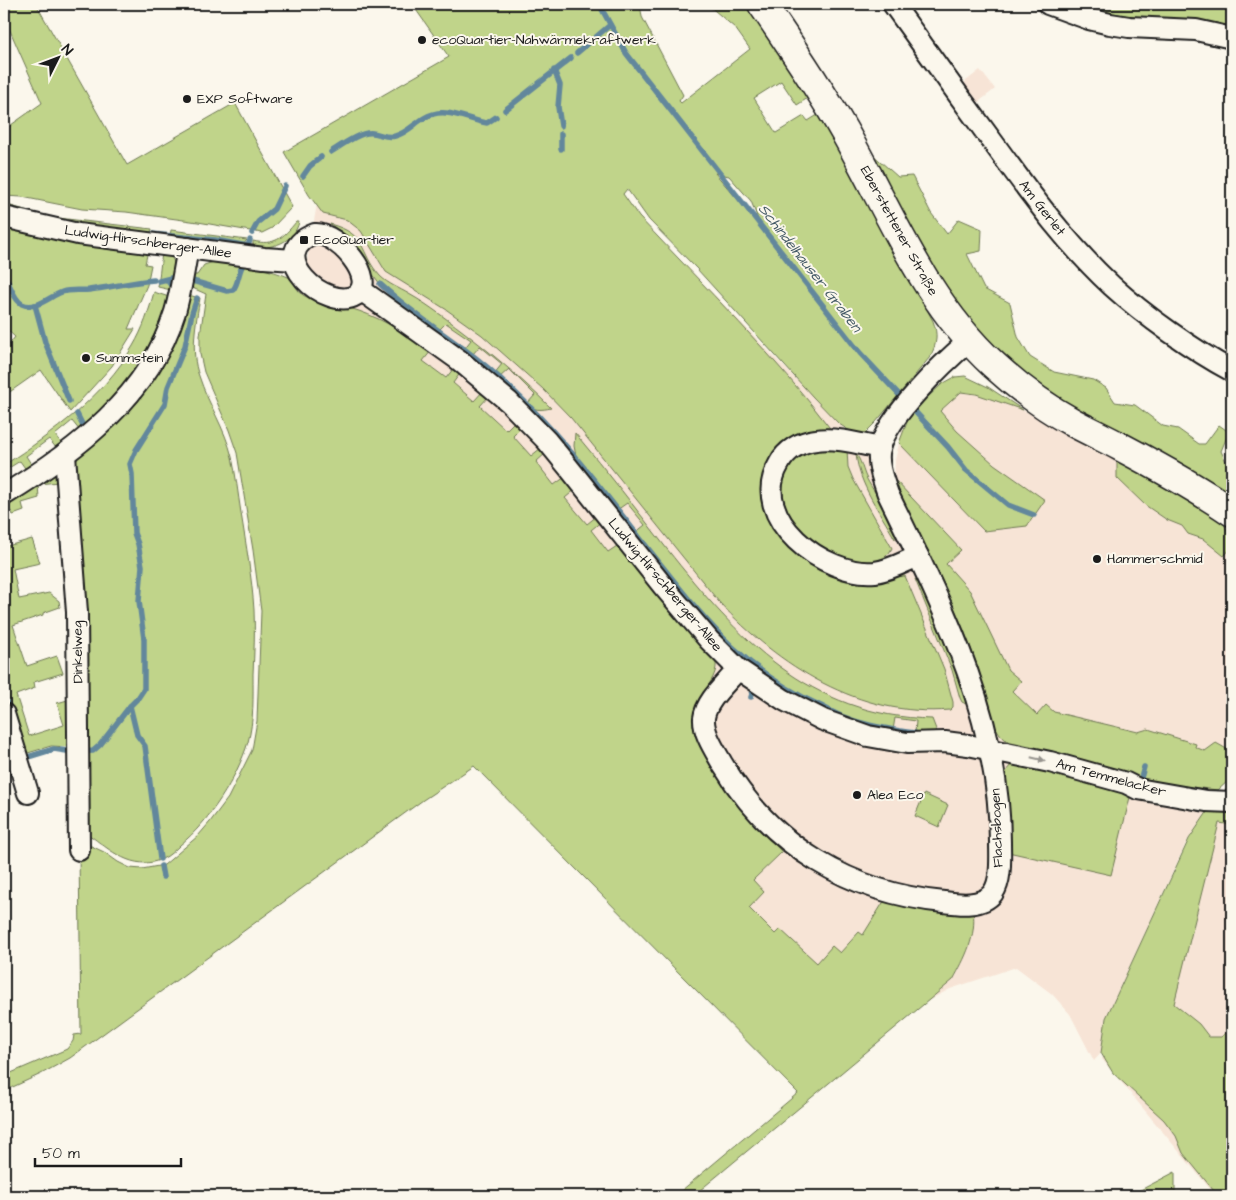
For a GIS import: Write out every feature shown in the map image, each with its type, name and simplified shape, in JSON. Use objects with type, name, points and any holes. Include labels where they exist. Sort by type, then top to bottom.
[{"type":"main road","name":"Eberstettener Straße","points":[[762,4],[801,60],[835,115],[915,265],[951,319],[969,341],[995,367],[1042,403],[1073,422],[1167,471],[1232,512]]},
{"type":"street","name":"Am Gerlet","points":[[893,4],[1025,186],[1070,242],[1111,285],[1130,301],[1215,362],[1232,371]]},
{"type":"street","points":[[1048,4],[1110,24],[1129,27],[1196,30],[1232,38]]},
{"type":"street","name":"Ludwig-Hirschberger-Allee","points":[[4,217],[78,234],[264,258],[294,260]]},
{"type":"street","points":[[315,234],[325,235],[338,243],[351,255],[362,279],[361,290],[357,294],[346,298],[338,298],[320,292],[304,279],[295,266],[296,250],[304,240],[315,234]]},
{"type":"street","points":[[4,496],[65,455],[94,431],[122,403],[142,377],[157,353],[175,311],[188,248]]},
{"type":"street","name":"Ludwig-Hirschberger-Allee","points":[[361,290],[459,360],[509,402],[569,468],[685,613],[738,669],[784,700],[845,729],[888,740],[925,744],[956,743],[990,750]]},
{"type":"street","points":[[969,341],[907,404],[892,422],[880,448],[880,466],[888,494],[946,614],[966,667],[990,750]]},
{"type":"street","points":[[880,448],[824,440],[805,442],[795,447],[780,461],[774,471],[771,482],[771,495],[774,507],[790,534],[801,545],[826,560],[853,570],[876,572],[918,556]]},
{"type":"street","name":"Dinkelweg","points":[[65,455],[77,612],[79,850]]},
{"type":"street","name":"Flachsbogen","points":[[738,669],[714,698],[704,715],[707,733],[725,768],[748,800],[779,834],[805,854],[838,873],[875,888],[912,898],[960,904],[980,901],[993,893],[998,879],[1000,824],[998,796],[990,750]]},
{"type":"street","points":[[4,714],[28,793]]},
{"type":"street","name":"Am Temmelacker","points":[[990,750],[1050,762],[1126,783],[1138,789],[1206,800],[1232,802]]},
{"type":"shaded area","points":[[980,70],[995,89],[976,104],[961,85]]},
{"type":"shaded area","points":[[592,169],[894,480],[895,460],[902,431],[921,405],[942,384],[955,377],[965,376],[988,387],[1023,410],[1117,457],[1232,524],[1232,783],[1227,782],[1218,790],[1208,811],[1187,841],[1106,1018],[1101,1053],[1094,1061],[1070,1014],[1052,994],[1016,967],[950,989],[920,1005],[776,986],[301,297],[320,186]]},
{"type":"shaded area","points":[[1215,808],[1232,811],[1232,1196],[1216,1196],[1102,1059]]},
{"type":"green space","points":[[4,4],[36,4],[127,165],[235,103],[292,207],[272,228],[262,233],[198,222],[126,212],[82,209],[22,197],[4,196],[4,130],[42,103],[4,17]]},
{"type":"green space","points":[[412,4],[640,4],[642,17],[683,95],[679,101],[681,103],[750,49],[735,28],[707,4],[748,4],[811,96],[797,105],[781,81],[754,98],[776,133],[804,116],[808,121],[821,113],[933,321],[936,339],[930,357],[876,422],[863,435],[858,436],[839,424],[813,397],[697,269],[649,220],[627,189],[623,194],[639,217],[788,376],[833,432],[790,441],[774,524],[871,579],[905,576],[944,669],[953,702],[953,707],[950,710],[916,710],[884,706],[853,696],[823,683],[794,666],[768,647],[719,602],[571,418],[543,389],[482,335],[447,310],[386,272],[361,231],[347,220],[323,214],[309,195],[284,152],[449,57]],"holes":[[[715,173],[729,176],[751,201],[761,227]]]},
{"type":"green space","points":[[1078,4],[1232,4],[1232,29],[1150,20],[1087,8]]},
{"type":"green space","points":[[862,145],[898,177],[912,176],[931,213],[947,234],[959,219],[982,229],[981,251],[967,254],[984,289],[1010,303],[1018,337],[1030,357],[1054,372],[1093,380],[1106,388],[1115,402],[1135,405],[1163,426],[1178,429],[1199,444],[1205,444],[1219,425],[1229,432],[1221,451],[1228,466],[1232,468],[1232,504],[1032,385],[992,352],[929,269]]},
{"type":"green space","points":[[4,204],[50,217],[152,229],[151,234],[64,225],[4,210]]},
{"type":"green space","points":[[296,222],[299,222],[296,229],[287,240],[274,246],[253,247],[253,241],[267,242],[277,239]]},
{"type":"green space","points":[[330,224],[351,233],[357,239],[373,267],[383,279],[425,304],[470,337],[512,371],[551,408],[538,409],[529,406],[527,404],[535,395],[509,369],[499,378],[494,374],[502,364],[480,346],[472,355],[464,349],[471,340],[446,323],[438,331],[380,284],[366,265],[354,243]]},
{"type":"green space","points":[[4,227],[61,240],[148,250],[145,264],[151,265],[147,285],[128,329],[135,329],[112,366],[70,412],[41,370],[4,396],[4,351],[15,337],[4,327]]},
{"type":"green space","points":[[171,230],[247,240],[243,245],[215,240],[170,236]]},
{"type":"green space","points":[[162,252],[168,254],[174,263],[175,268],[171,290],[158,287]]},
{"type":"green space","points":[[217,261],[256,267],[284,275],[293,279],[299,292],[309,298],[359,311],[387,323],[405,334],[431,351],[423,361],[446,378],[454,368],[461,372],[453,383],[474,401],[483,391],[489,396],[480,406],[506,430],[515,421],[522,427],[513,436],[531,456],[541,448],[546,453],[536,462],[554,485],[565,477],[576,489],[565,498],[587,524],[597,516],[602,521],[591,530],[608,552],[620,544],[715,658],[716,665],[713,677],[697,707],[696,726],[701,745],[710,766],[723,786],[754,823],[782,852],[753,880],[764,892],[749,908],[775,934],[780,929],[817,963],[832,946],[840,953],[859,932],[863,935],[886,898],[909,906],[929,910],[973,910],[972,938],[966,955],[953,980],[693,1196],[675,1196],[798,1093],[474,766],[423,800],[70,1058],[4,1091],[4,1076],[67,1049],[73,1041],[74,1035],[81,1034],[79,850],[87,844],[130,868],[142,869],[164,865],[198,836],[210,822],[228,798],[252,750],[257,721],[261,611],[253,550],[237,453],[204,372],[200,354],[200,336],[206,294],[188,286],[190,275],[197,275],[204,265]]},
{"type":"green space","points":[[154,292],[172,298],[141,362],[121,389],[80,431],[72,421],[55,435],[63,445],[57,449],[49,439],[26,456],[33,467],[27,471],[20,461],[4,471],[4,465],[76,413],[107,382],[137,340]]},
{"type":"green space","points":[[188,295],[200,298],[194,347],[196,366],[229,446],[247,549],[254,618],[252,717],[248,742],[237,770],[211,812],[191,835],[169,855],[162,859],[141,863],[122,857],[88,834],[75,463]]},
{"type":"green space","points":[[965,376],[988,387],[1023,410],[976,394],[961,392],[940,411],[957,431],[994,464],[1045,500],[1027,526],[984,531],[899,443],[909,417],[929,396],[942,384],[955,377]]},
{"type":"green space","points":[[575,433],[667,549],[721,613],[750,642],[780,667],[813,688],[849,704],[888,715],[932,719],[937,732],[915,733],[916,721],[895,718],[893,730],[848,719],[790,690],[763,672],[717,631],[676,584],[635,533],[645,525],[627,503],[617,510],[577,461],[574,446]]},
{"type":"green space","points":[[808,449],[847,449],[848,467],[853,479],[892,548],[880,560],[861,563],[839,557],[817,545],[798,528],[785,508],[780,487],[787,465]]},
{"type":"green space","points":[[856,454],[869,483],[889,514],[895,530],[895,539],[861,477]]},
{"type":"green space","points":[[1117,457],[1191,498],[1224,524],[1232,540],[1232,547],[1224,556],[1203,539],[1188,534],[1182,526],[1167,520],[1145,505],[1117,478]]},
{"type":"green space","points":[[52,474],[55,475],[59,482],[38,484],[39,498],[22,503],[24,511],[13,515],[11,511],[4,513],[4,500]]},
{"type":"green space","points":[[895,480],[961,550],[946,564],[970,591],[1008,670],[1021,681],[1012,691],[1037,715],[1046,705],[1054,712],[1138,732],[1148,729],[1196,744],[1195,747],[1205,751],[1216,743],[1232,752],[1232,783],[1227,782],[1218,790],[1138,781],[1132,775],[1009,742],[1003,737],[994,723],[974,656],[954,607],[897,490]]},
{"type":"green space","points":[[32,539],[40,563],[13,569],[19,599],[49,593],[59,601],[60,607],[13,625],[27,666],[57,656],[63,673],[34,682],[35,688],[16,695],[29,736],[64,725],[57,703],[71,699],[70,747],[51,746],[28,753],[21,750],[4,692],[4,547]]},
{"type":"green space","points":[[915,579],[927,590],[965,692],[966,704],[960,698],[952,670]]},
{"type":"green space","points":[[1013,764],[1131,793],[1111,875],[1008,852],[1004,774]]},
{"type":"green space","points":[[924,794],[948,805],[939,827],[915,816]]},
{"type":"green space","points":[[1232,808],[1232,825],[1219,823],[1174,1004],[1199,1024],[1209,1037],[1221,1037],[1232,1028],[1232,1196],[1218,1196],[1183,1153],[1176,1136],[1164,1120],[1113,1073],[1101,1053],[1106,1018],[1189,839],[1208,811]]},
{"type":"green space","points":[[1175,1172],[1175,1196],[1129,1196]]},
{"type":"waterway","name":"Schindelhauser Graben","points":[[599,4],[626,53],[860,353],[948,447],[966,470],[1008,505],[1034,515]]},
{"type":"waterway","points":[[577,53],[610,25]]},
{"type":"waterway","points":[[505,110],[571,58]]},
{"type":"waterway","points":[[554,70],[560,85],[558,107],[561,126]]},
{"type":"waterway","points":[[331,152],[363,134],[373,133],[389,137],[399,135],[432,114],[456,114],[487,123],[496,117]]},
{"type":"waterway","points":[[561,134],[561,149]]},
{"type":"waterway","points":[[303,176],[310,166],[321,157]]},
{"type":"waterway","points":[[252,233],[258,222],[274,209],[285,186]]},
{"type":"waterway","points":[[152,234],[215,240],[248,246],[250,240]]},
{"type":"waterway","points":[[189,280],[227,291],[233,290],[244,263]]},
{"type":"waterway","points":[[4,275],[16,298],[27,306],[38,304],[65,291],[89,290],[154,280]]},
{"type":"waterway","points":[[159,281],[175,277]]},
{"type":"waterway","points":[[167,280],[175,291]]},
{"type":"waterway","points":[[380,284],[410,310],[480,362],[526,403],[579,462],[714,629],[751,663],[795,693],[831,712],[873,726],[915,733]]},
{"type":"waterway","points":[[160,859],[145,746],[137,735],[130,706],[144,689],[144,639],[139,601],[142,566],[134,533],[130,464],[136,450],[165,404],[168,387],[185,346],[197,298]]},
{"type":"waterway","points":[[35,305],[45,342],[69,401]]},
{"type":"waterway","points":[[77,414],[84,428],[83,432]]},
{"type":"waterway","points":[[751,697],[755,685]]},
{"type":"waterway","points":[[4,692],[10,712]]},
{"type":"waterway","points":[[21,754],[28,757],[54,749],[73,752],[93,751],[100,745],[130,706]]},
{"type":"waterway","points":[[1139,785],[1144,767]]},
{"type":"waterway","points":[[161,866],[163,877]]},
{"type":"place","name":"ecoQuartier-Nahwärmekraftwerk","points":[[422,40]]},
{"type":"place","name":"EXP Software","points":[[187,99]]},
{"type":"place","name":"EcoQuartier","points":[[304,240]]},
{"type":"place","name":"Summstein","points":[[86,358]]},
{"type":"place","name":"Hammerschmid","points":[[1097,559]]},
{"type":"place","name":"Alea Eco","points":[[857,795]]}]
